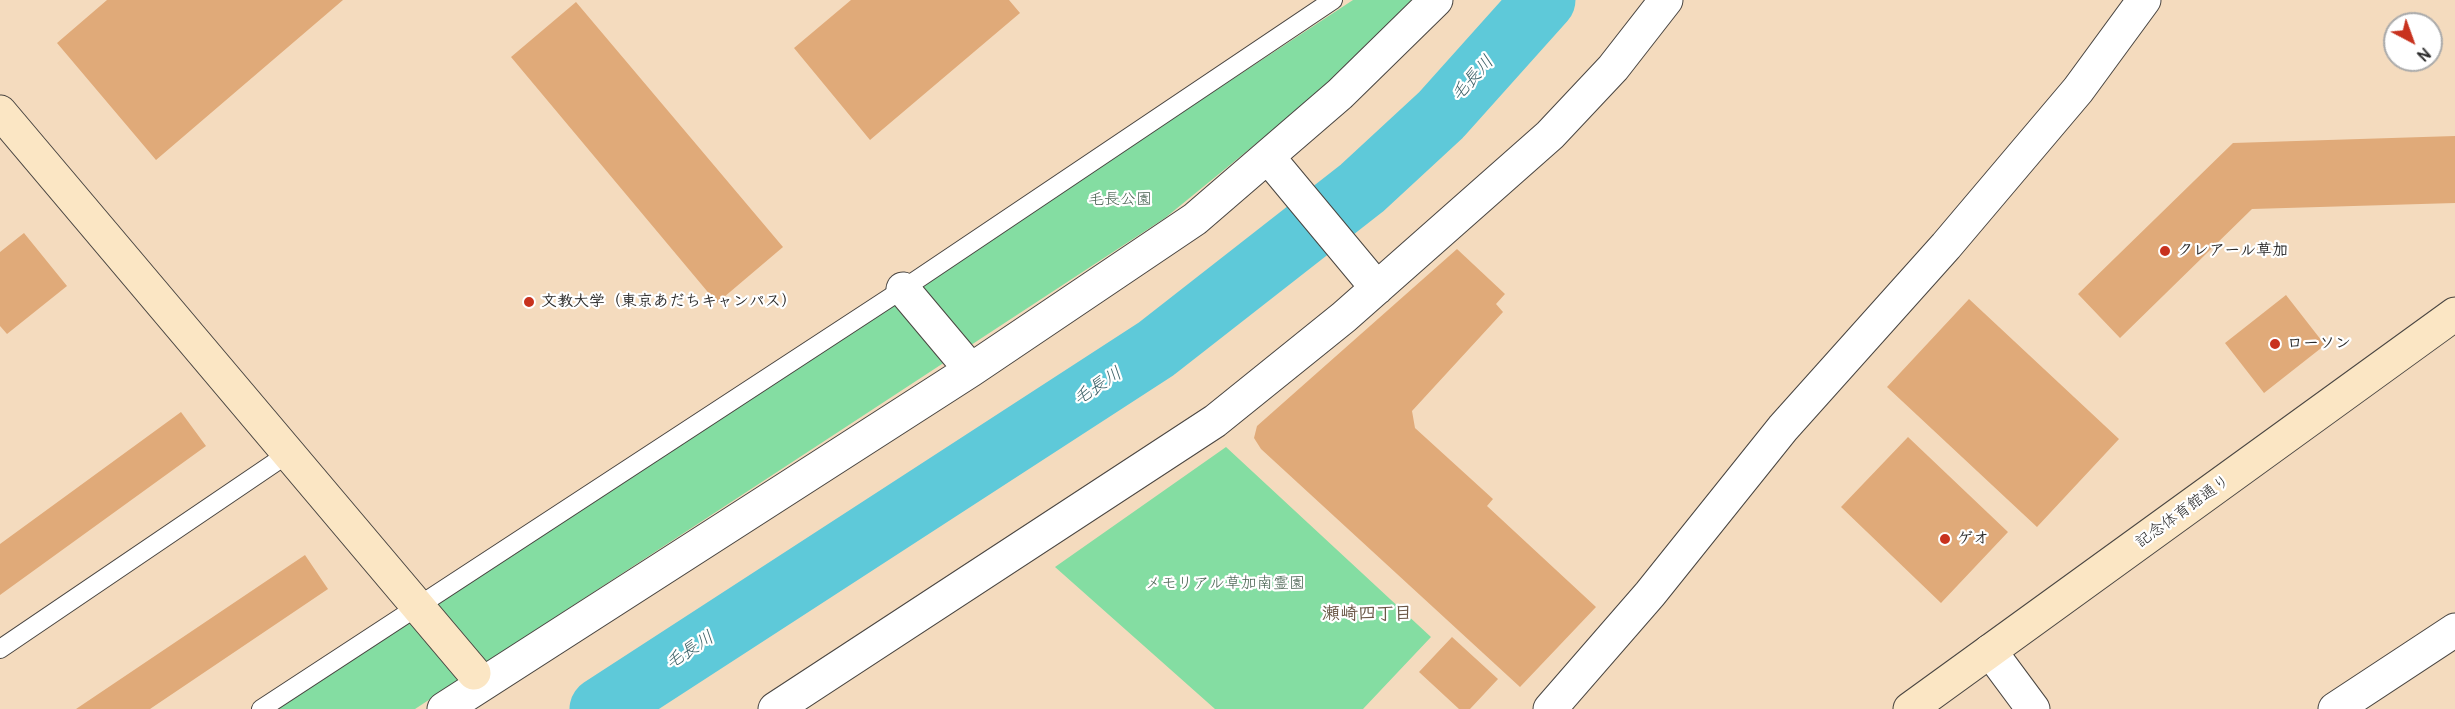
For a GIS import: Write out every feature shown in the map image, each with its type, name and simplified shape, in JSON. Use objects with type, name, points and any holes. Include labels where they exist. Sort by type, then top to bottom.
[{"type":"street","points":[[444,709],[479,678],[971,370],[1275,167],[1340,94],[1436,0]]},
{"type":"street","points":[[775,709],[1215,421],[1372,283],[1550,135],[1612,68],[1666,0]]},
{"type":"street","points":[[1550,709],[1650,594],[1784,428],[1946,246],[2078,90],[2144,0]]},
{"type":"street","points":[[0,112],[479,678]]},
{"type":"street","points":[[1275,167],[1372,283]]},
{"type":"street","points":[[903,290],[971,370]]},
{"type":"street","name":"記念体育館通り","points":[[1910,709],[2455,314]]},
{"type":"street","points":[[2335,709],[2455,630]]},
{"type":"street","points":[[1990,651],[2032,709]]},
{"type":"lane","points":[[261,709],[903,290],[1333,0]]},
{"type":"lane","points":[[0,649],[288,453]]},
{"type":"green space","name":"毛長公園","points":[[1353,0],[1413,0],[1312,98],[1165,218],[415,709],[274,709]]},
{"type":"green space","name":"メモリアル草加南霊園","points":[[1226,447],[1431,637],[1363,709],[1215,709],[1055,567]]},
{"type":"building","points":[[107,0],[343,0],[156,160],[57,43]]},
{"type":"building","points":[[851,0],[1009,0],[1020,13],[870,140],[794,48]]},
{"type":"building","points":[[576,2],[783,247],[717,303],[511,57]]},
{"type":"building","name":"クレアール草加","points":[[2455,136],[2455,203],[2252,209],[2120,338],[2078,294],[2233,143]]},
{"type":"building","points":[[24,233],[67,286],[7,334],[0,326],[0,252]]},
{"type":"building","points":[[1457,249],[1505,294],[1496,304],[1503,312],[1412,411],[1415,428],[1493,499],[1487,506],[1596,607],[1520,687],[1261,449],[1254,438],[1257,426]]},
{"type":"building","name":"ローソン","points":[[2286,295],[2325,345],[2264,393],[2225,343]]},
{"type":"building","points":[[1969,299],[2119,439],[2037,527],[1887,387]]},
{"type":"building","points":[[181,412],[206,446],[0,595],[0,544]]},
{"type":"building","points":[[1908,437],[2008,532],[1941,603],[1841,507]]},
{"type":"building","points":[[305,555],[328,589],[150,709],[76,709]]},
{"type":"building","points":[[1452,637],[1498,679],[1470,709],[1459,709],[1419,672]]},
{"type":"waterway","name":"毛長川","points":[[601,709],[1156,349],[1362,188],[1441,115],[1544,0]]},
{"type":"place","name":"クレアール草加","points":[[2165,251]]},
{"type":"place","name":"文教大学（東京あだちキャンパス）","points":[[529,302]]},
{"type":"place","name":"ローソン","points":[[2275,344]]},
{"type":"place","name":"ゲオ","points":[[1945,539]]},
{"type":"district","name":"瀬崎四丁目","points":[[1367,614]]}]
